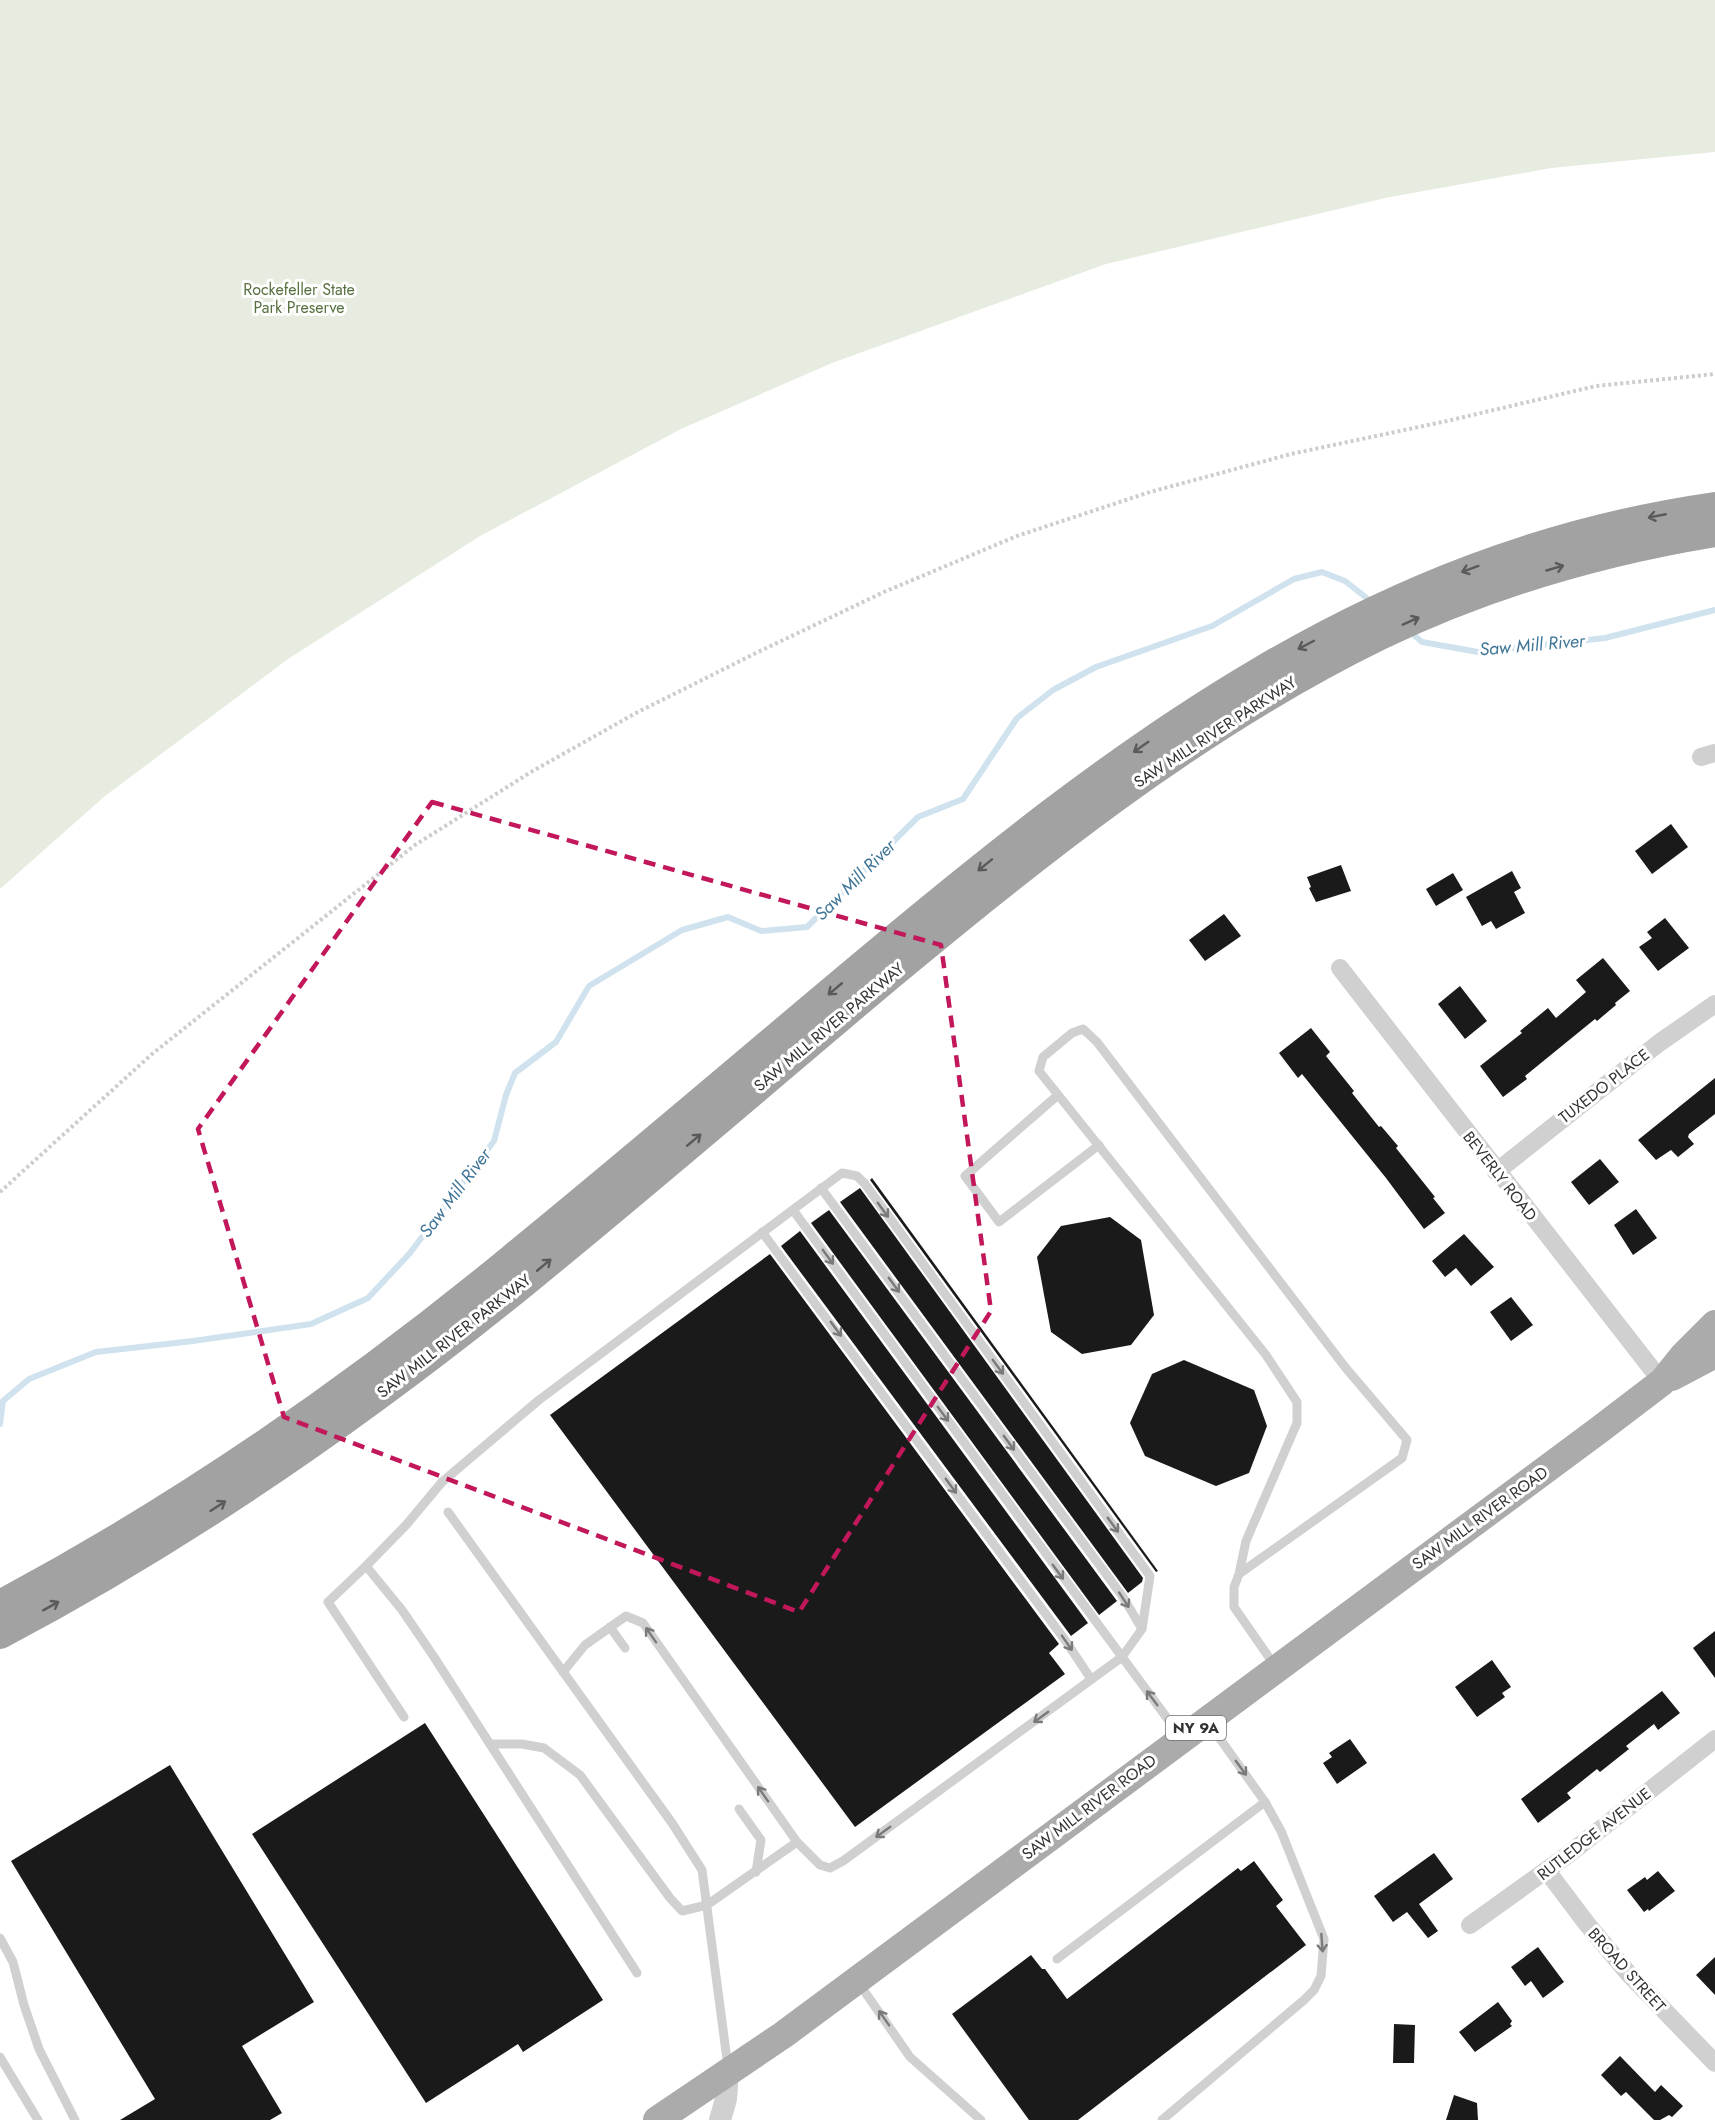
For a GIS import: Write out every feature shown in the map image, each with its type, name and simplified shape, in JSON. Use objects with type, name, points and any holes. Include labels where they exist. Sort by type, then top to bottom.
[{"type":"highway","name":"SAW MILL RIVER PARKWAY","points":[[0,1634],[161,1542],[223,1503],[347,1418],[458,1335],[516,1288],[930,942],[1053,844],[1158,767],[1219,726],[1315,669],[1414,591],[1509,555],[1580,534],[1653,517],[1715,507]]},
{"type":"highway","name":"SAW MILL RIVER PARKWAY","points":[[0,1605],[148,1519],[333,1396],[510,1261],[916,921],[1055,810],[1208,702],[1303,646],[1441,608],[1517,580],[1589,558],[1715,532]]},
{"type":"main road","name":"SAW MILL RIVER ROAD","points":[[1662,1382],[1695,1343],[1715,1324]]},
{"type":"main road","name":"SAW MILL RIVER ROAD","points":[[657,2120],[857,1980],[1662,1382],[1715,1354]]},
{"type":"street","name":"BEVERLY ROAD","points":[[1340,968],[1496,1172],[1662,1382]]},
{"type":"street","name":"TUXEDO PLACE","points":[[1496,1172],[1659,1043],[1715,1004]]},
{"type":"street","name":"RUTLEDGE AVENUE","points":[[1470,1925],[1547,1871],[1715,1739]]},
{"type":"street","name":"BROAD STREET","points":[[1547,1871],[1628,1973],[1715,2063]]},
{"type":"street","points":[[720,2120],[726,2099],[728,2072]]},
{"type":"lane","points":[[1239,1574],[1402,1458],[1407,1440],[1345,1367],[1097,1042],[1083,1029],[1072,1033],[1043,1057],[1039,1071],[1266,1354],[1297,1402],[1297,1424],[1245,1541],[1239,1574],[1234,1587],[1234,1607],[1277,1668]]},
{"type":"lane","points":[[1059,1095],[965,1176],[999,1222],[1099,1145]]},
{"type":"lane","points":[[404,1717],[328,1602],[407,1524],[442,1482],[539,1400],[842,1173],[856,1176],[865,1184],[1150,1576],[1142,1629],[1122,1658],[843,1861],[830,1868],[820,1864],[797,1842],[643,1623],[626,1616],[585,1645],[563,1672]]},
{"type":"lane","points":[[821,1188],[1123,1597],[1142,1629]]},
{"type":"lane","points":[[794,1210],[1182,1738]]},
{"type":"lane","points":[[762,1232],[1091,1679]]},
{"type":"lane","points":[[448,1512],[672,1823],[702,1870],[728,2072]]},
{"type":"lane","points":[[366,1566],[402,1610],[637,1973]]},
{"type":"lane","points":[[610,1627],[625,1648]]},
{"type":"lane","points":[[1162,2120],[1304,2000],[1314,1990],[1321,1976],[1324,1939],[1281,1831],[1265,1802],[1206,1720]]},
{"type":"lane","points":[[490,1744],[522,1744],[544,1748],[580,1775],[682,1911],[708,1905],[797,1842]]},
{"type":"lane","points":[[1057,1959],[1265,1802]]},
{"type":"lane","points":[[739,1809],[761,1840],[756,1872]]},
{"type":"lane","points":[[0,1938],[13,1962],[39,2049],[75,2120]]},
{"type":"lane","points":[[857,1980],[910,2057],[981,2120]]},
{"type":"lane","points":[[0,2057],[38,2120]]},
{"type":"path","points":[[0,1192],[152,1054],[415,845],[531,772],[636,713],[884,592],[1017,536],[1150,492],[1291,454],[1596,386],[1715,374]]},
{"type":"highlighted area","points":[[432,802],[941,945],[991,1311],[799,1612],[284,1417],[198,1129]]},
{"type":"green space","name":"Rockefeller State Park Preserve","points":[[0,0],[1715,0],[1715,152],[1551,168],[1385,198],[1106,264],[832,363],[681,429],[480,536],[288,659],[105,796],[0,889]]},
{"type":"building","points":[[1671,824],[1688,847],[1652,874],[1635,851]]},
{"type":"building","points":[[1341,865],[1351,891],[1316,902],[1309,888],[1311,887],[1307,877]]},
{"type":"building","points":[[1512,871],[1521,888],[1514,892],[1525,913],[1496,929],[1491,921],[1482,926],[1466,897]]},
{"type":"building","points":[[1453,873],[1463,890],[1436,906],[1426,889]]},
{"type":"building","points":[[1224,914],[1241,936],[1205,961],[1189,940]]},
{"type":"building","points":[[1665,918],[1689,948],[1658,971],[1639,947],[1652,938],[1647,932]]},
{"type":"building","points":[[1603,958],[1630,991],[1597,1021],[1595,1019],[1525,1076],[1527,1079],[1503,1097],[1480,1066],[1522,1033],[1520,1031],[1548,1008],[1556,1018],[1586,992],[1576,980]]},
{"type":"building","points":[[1460,986],[1487,1021],[1465,1039],[1438,1004]]},
{"type":"building","points":[[1311,1028],[1330,1052],[1326,1056],[1354,1091],[1352,1093],[1379,1127],[1381,1126],[1398,1146],[1396,1148],[1445,1213],[1424,1229],[1302,1074],[1298,1078],[1279,1053]]},
{"type":"building","points":[[1715,1078],[1715,1114],[1689,1134],[1688,1137],[1694,1144],[1678,1157],[1671,1150],[1656,1160],[1638,1140]]},
{"type":"building","points":[[1600,1159],[1619,1182],[1589,1205],[1571,1182]]},
{"type":"building","points":[[872,1178],[1158,1571],[1156,1572],[870,1180]]},
{"type":"building","points":[[860,1188],[1143,1578],[1142,1582],[1128,1593],[840,1202]]},
{"type":"building","points":[[1636,1209],[1657,1238],[1633,1255],[1614,1225]]},
{"type":"building","points":[[829,1210],[1117,1601],[1099,1615],[811,1223]]},
{"type":"building","points":[[1110,1217],[1141,1240],[1154,1315],[1131,1345],[1082,1354],[1051,1332],[1037,1257],[1061,1226]]},
{"type":"building","points":[[800,1231],[1088,1623],[1071,1636],[781,1246]]},
{"type":"building","points":[[1464,1234],[1494,1267],[1471,1286],[1456,1268],[1445,1277],[1432,1261]]},
{"type":"building","points":[[770,1254],[1059,1644],[1049,1653],[1065,1674],[855,1827],[550,1415]]},
{"type":"building","points":[[1511,1297],[1533,1325],[1511,1341],[1490,1312]]},
{"type":"building","points":[[1184,1360],[1254,1390],[1267,1426],[1249,1473],[1216,1486],[1145,1456],[1130,1423],[1152,1374]]},
{"type":"building","points":[[1715,1631],[1715,1678],[1693,1648]]},
{"type":"building","points":[[1492,1660],[1511,1687],[1502,1693],[1505,1697],[1477,1717],[1455,1687]]},
{"type":"building","points":[[1662,1691],[1680,1713],[1658,1730],[1654,1724],[1626,1746],[1629,1749],[1600,1772],[1597,1769],[1567,1793],[1571,1798],[1538,1823],[1521,1799]]},
{"type":"building","points":[[425,1723],[603,2000],[523,2052],[518,2044],[426,2103],[252,1834]]},
{"type":"building","points":[[1350,1739],[1367,1763],[1337,1784],[1323,1763],[1332,1757],[1329,1753]]},
{"type":"building","points":[[170,1765],[314,2002],[242,2046],[282,2113],[270,2120],[120,2120],[155,2099],[11,1861]]},
{"type":"building","points":[[1434,1853],[1453,1879],[1419,1904],[1438,1931],[1428,1938],[1407,1912],[1393,1922],[1374,1896]]},
{"type":"building","points":[[1254,1861],[1283,1900],[1276,1906],[1306,1945],[1078,2120],[1029,2120],[952,2014],[1031,1955],[1042,1969],[1045,1969],[1067,1999],[1238,1868],[1241,1871]]},
{"type":"building","points":[[1658,1871],[1675,1891],[1649,1911],[1648,1909],[1644,1912],[1627,1890],[1645,1877],[1647,1880]]},
{"type":"building","points":[[1538,1947],[1564,1982],[1543,1998],[1531,1981],[1525,1986],[1511,1967]]},
{"type":"building","points":[[1715,1957],[1715,1995],[1696,1975]]},
{"type":"building","points":[[1498,2002],[1512,2021],[1510,2024],[1512,2026],[1475,2052],[1459,2032]]},
{"type":"building","points":[[1394,2024],[1415,2025],[1414,2063],[1393,2063]]},
{"type":"building","points":[[1620,2056],[1655,2092],[1661,2085],[1683,2106],[1672,2117],[1669,2115],[1660,2120],[1654,2120],[1626,2092],[1621,2096],[1601,2075]]},
{"type":"building","points":[[1454,2095],[1477,2103],[1478,2120],[1446,2120]]},
{"type":"waterway","name":"Saw Mill River","points":[[0,1424],[3,1401],[29,1379],[96,1352],[311,1324],[368,1298],[410,1253],[494,1141],[506,1095],[515,1073],[556,1042],[589,986],[682,930],[728,917],[761,931],[807,927],[918,817],[963,799],[1017,718],[1053,690],[1096,667],[1212,626],[1294,579],[1322,572],[1345,581],[1373,603]]},
{"type":"waterway","name":"Saw Mill River","points":[[1409,631],[1422,642],[1478,652],[1605,638],[1715,610]]}]
